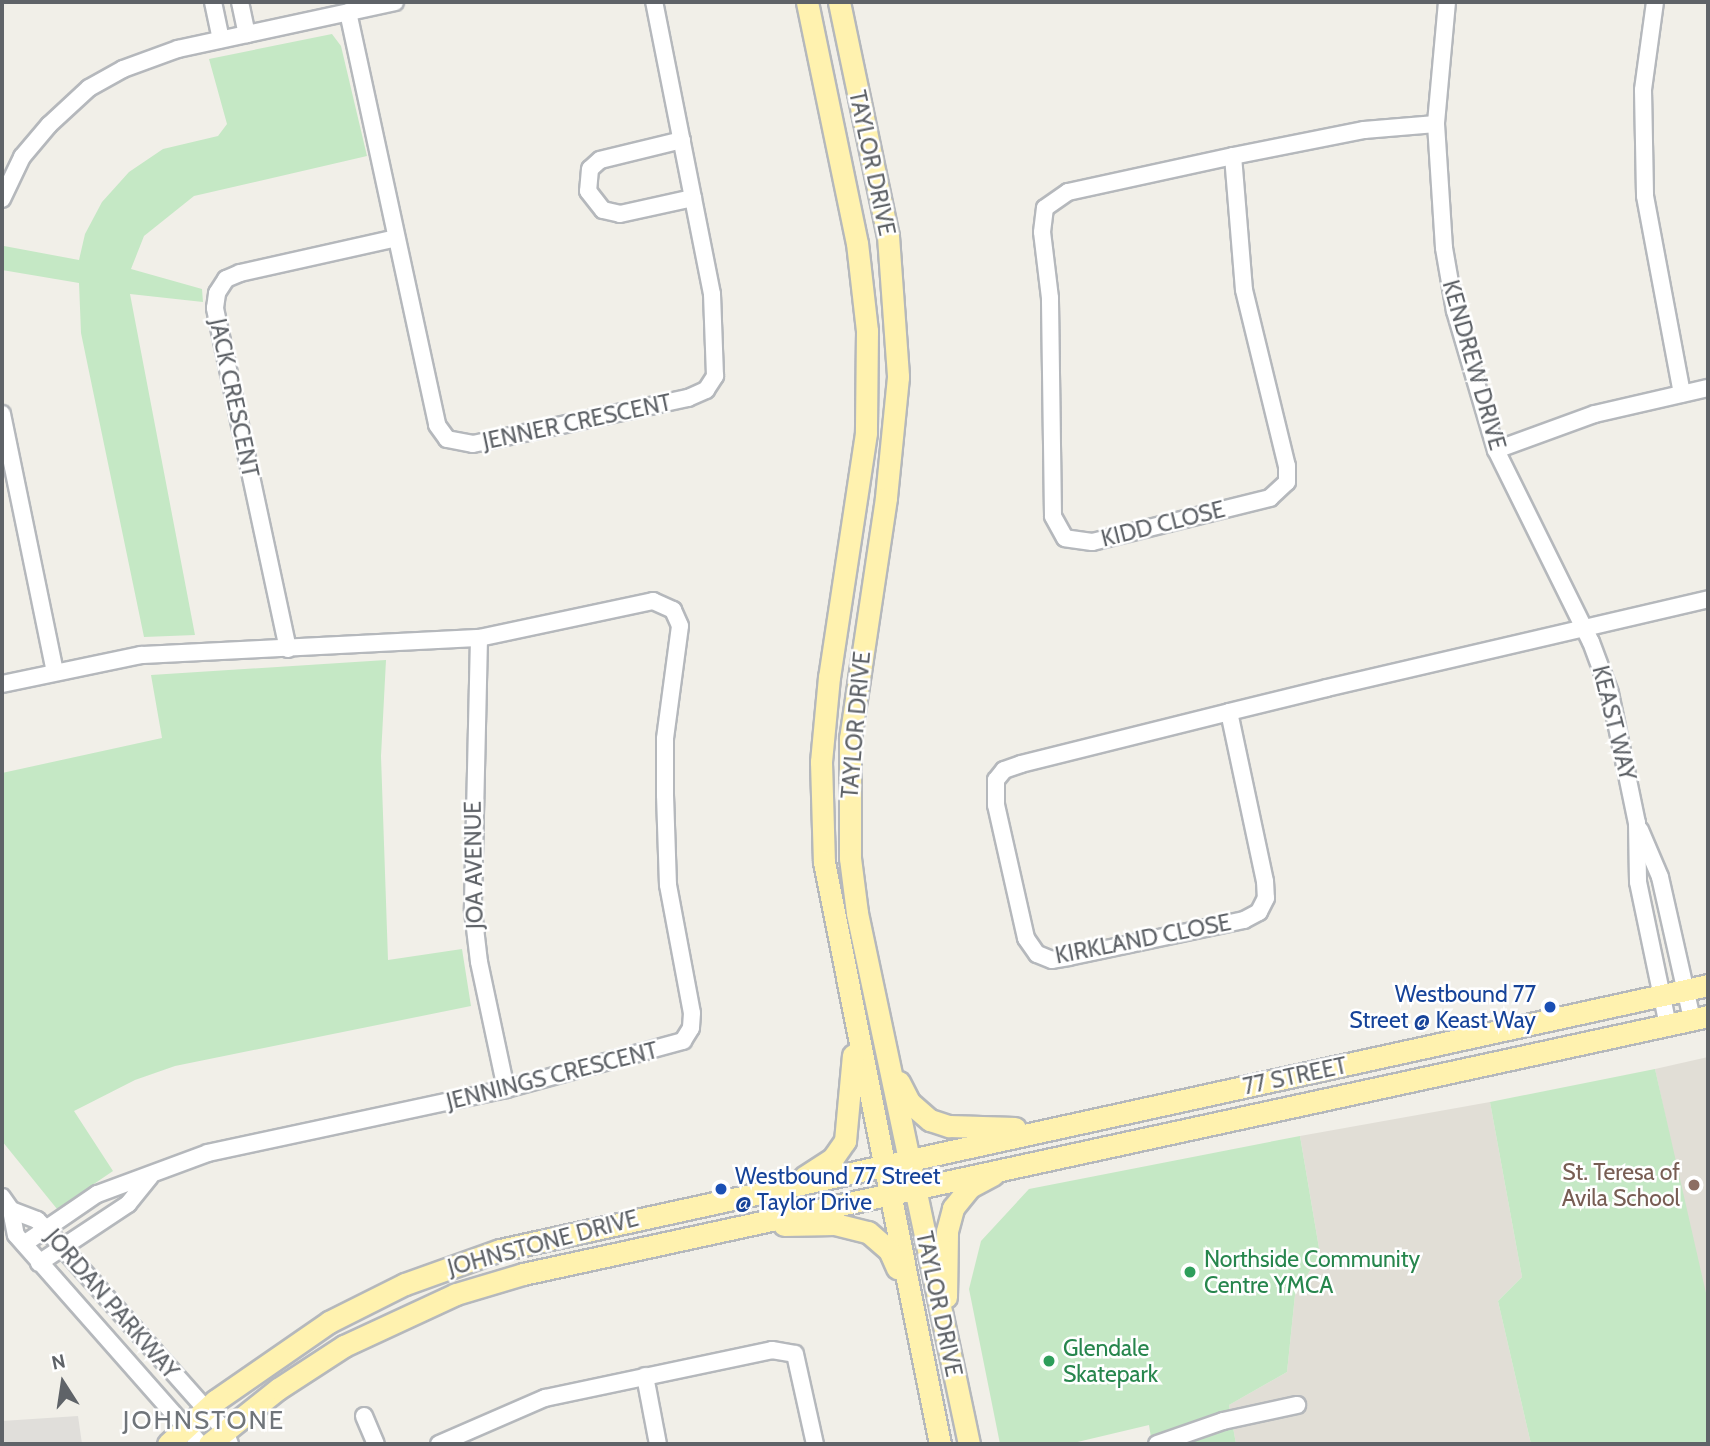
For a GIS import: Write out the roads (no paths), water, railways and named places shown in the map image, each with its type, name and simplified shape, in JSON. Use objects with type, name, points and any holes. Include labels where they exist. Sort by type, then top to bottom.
[{"type":"main road","name":"TAYLOR DRIVE","points":[[807,2],[857,243],[867,331],[866,433],[830,677],[821,762],[824,862],[881,1165],[940,1444]]},
{"type":"main road","name":"TAYLOR DRIVE","points":[[839,2],[888,236],[897,334],[895,415],[859,671],[848,798],[857,913],[969,1444]]},
{"type":"main road","name":"77 STREET","points":[[881,1165],[1059,1129],[1708,985]]},
{"type":"main road","name":"77 STREET","points":[[887,1192],[1700,1018]]},
{"type":"main road","points":[[786,1185],[818,1170],[845,1140],[856,1030]]},
{"type":"main road","points":[[888,1064],[909,1102],[930,1120],[981,1128],[1059,1129]]},
{"type":"main road","points":[[945,1338],[947,1231],[953,1208],[970,1187],[1029,1161]]},
{"type":"main road","name":"JOHNSTONE DRIVE","points":[[168,1444],[205,1410],[319,1328],[434,1272],[534,1241],[881,1165]]},
{"type":"main road","name":"JOHNSTONE DRIVE","points":[[221,1440],[295,1377],[344,1346],[447,1298],[553,1266],[887,1192]]},
{"type":"main road","points":[[726,1228],[813,1223],[867,1232],[889,1250],[906,1285]]},
{"type":"street","points":[[214,2],[221,39]]},
{"type":"street","points":[[240,2],[247,34]]},
{"type":"street","points":[[2,199],[35,140],[89,88],[142,60],[221,39],[395,2]]},
{"type":"street","name":"JENNER CRESCENT","points":[[348,12],[440,434],[473,444],[688,398],[711,386],[716,369],[712,294],[654,2]]},
{"type":"street","name":"KENDREW DRIVE","points":[[1447,2],[1436,124],[1447,274],[1462,344],[1496,450],[1584,626]]},
{"type":"street","points":[[1655,2],[1643,90],[1643,177],[1648,231],[1682,394]]},
{"type":"street","name":"KIDD CLOSE","points":[[1233,156],[1244,290],[1289,474],[1287,482],[1270,498],[1092,542],[1065,538],[1053,516],[1051,298],[1042,232],[1045,208],[1068,192],[1233,156],[1364,130],[1436,124]]},
{"type":"street","points":[[681,140],[600,160],[590,169],[588,191],[603,210],[621,214],[694,198]]},
{"type":"street","name":"JACK CRESCENT","points":[[288,649],[215,308],[217,293],[226,279],[240,272],[396,238]]},
{"type":"street","points":[[1496,450],[1595,414],[1708,388]]},
{"type":"street","points":[[2,414],[55,672]]},
{"type":"street","name":"KIRKLAND CLOSE","points":[[1228,712],[1265,881],[1266,898],[1259,912],[1244,920],[1060,959],[1037,954],[1026,938],[996,805],[994,787],[999,775],[1021,764],[1228,712],[1584,626],[1708,599]]},
{"type":"street","name":"JENNINGS CRESCENT","points":[[2,684],[153,654],[479,638],[653,601],[673,610],[680,625],[665,739],[666,849],[691,1028],[683,1041],[664,1049],[506,1089],[208,1153],[150,1177],[121,1182],[97,1194],[24,1244]]},
{"type":"street","name":"KEAST WAY","points":[[1584,626],[1612,701],[1637,823],[1638,882],[1668,1025]]},
{"type":"street","name":"JOA AVENUE","points":[[479,638],[473,911],[481,972],[506,1089]]},
{"type":"street","name":"KEAST WAY","points":[[1637,823],[1660,877],[1685,990],[1700,1018]]},
{"type":"street","name":"JENNINGS CRESCENT","points":[[39,1264],[128,1205],[150,1177]]},
{"type":"street","name":"JORDAN PARKWAY","points":[[6,1204],[37,1220],[45,1228],[205,1410],[221,1440]]},
{"type":"street","name":"JORDAN PARKWAY","points":[[6,1204],[16,1235],[39,1264],[200,1444]]},
{"type":"street","points":[[439,1444],[545,1398],[772,1350],[795,1354],[815,1444]]},
{"type":"street","points":[[645,1376],[658,1444]]},
{"type":"street","points":[[1157,1444],[1223,1421],[1297,1405]]},
{"type":"street","points":[[364,1416],[376,1444]]},
{"type":"place","name":"Westbound 77 Street @ Keast Way","points":[[1550,1007]]},
{"type":"place","name":"St. Teresa of Avila School","points":[[1694,1185]]},
{"type":"place","name":"Westbound 77 Street @ Taylor Drive","points":[[721,1189]]},
{"type":"place","name":"Northside Community Centre YMCA","points":[[1190,1272]]},
{"type":"place","name":"Glendale Skatepark","points":[[1049,1361]]},
{"type":"district","name":"JOHNSTONE","points":[[204,1421]]}]
